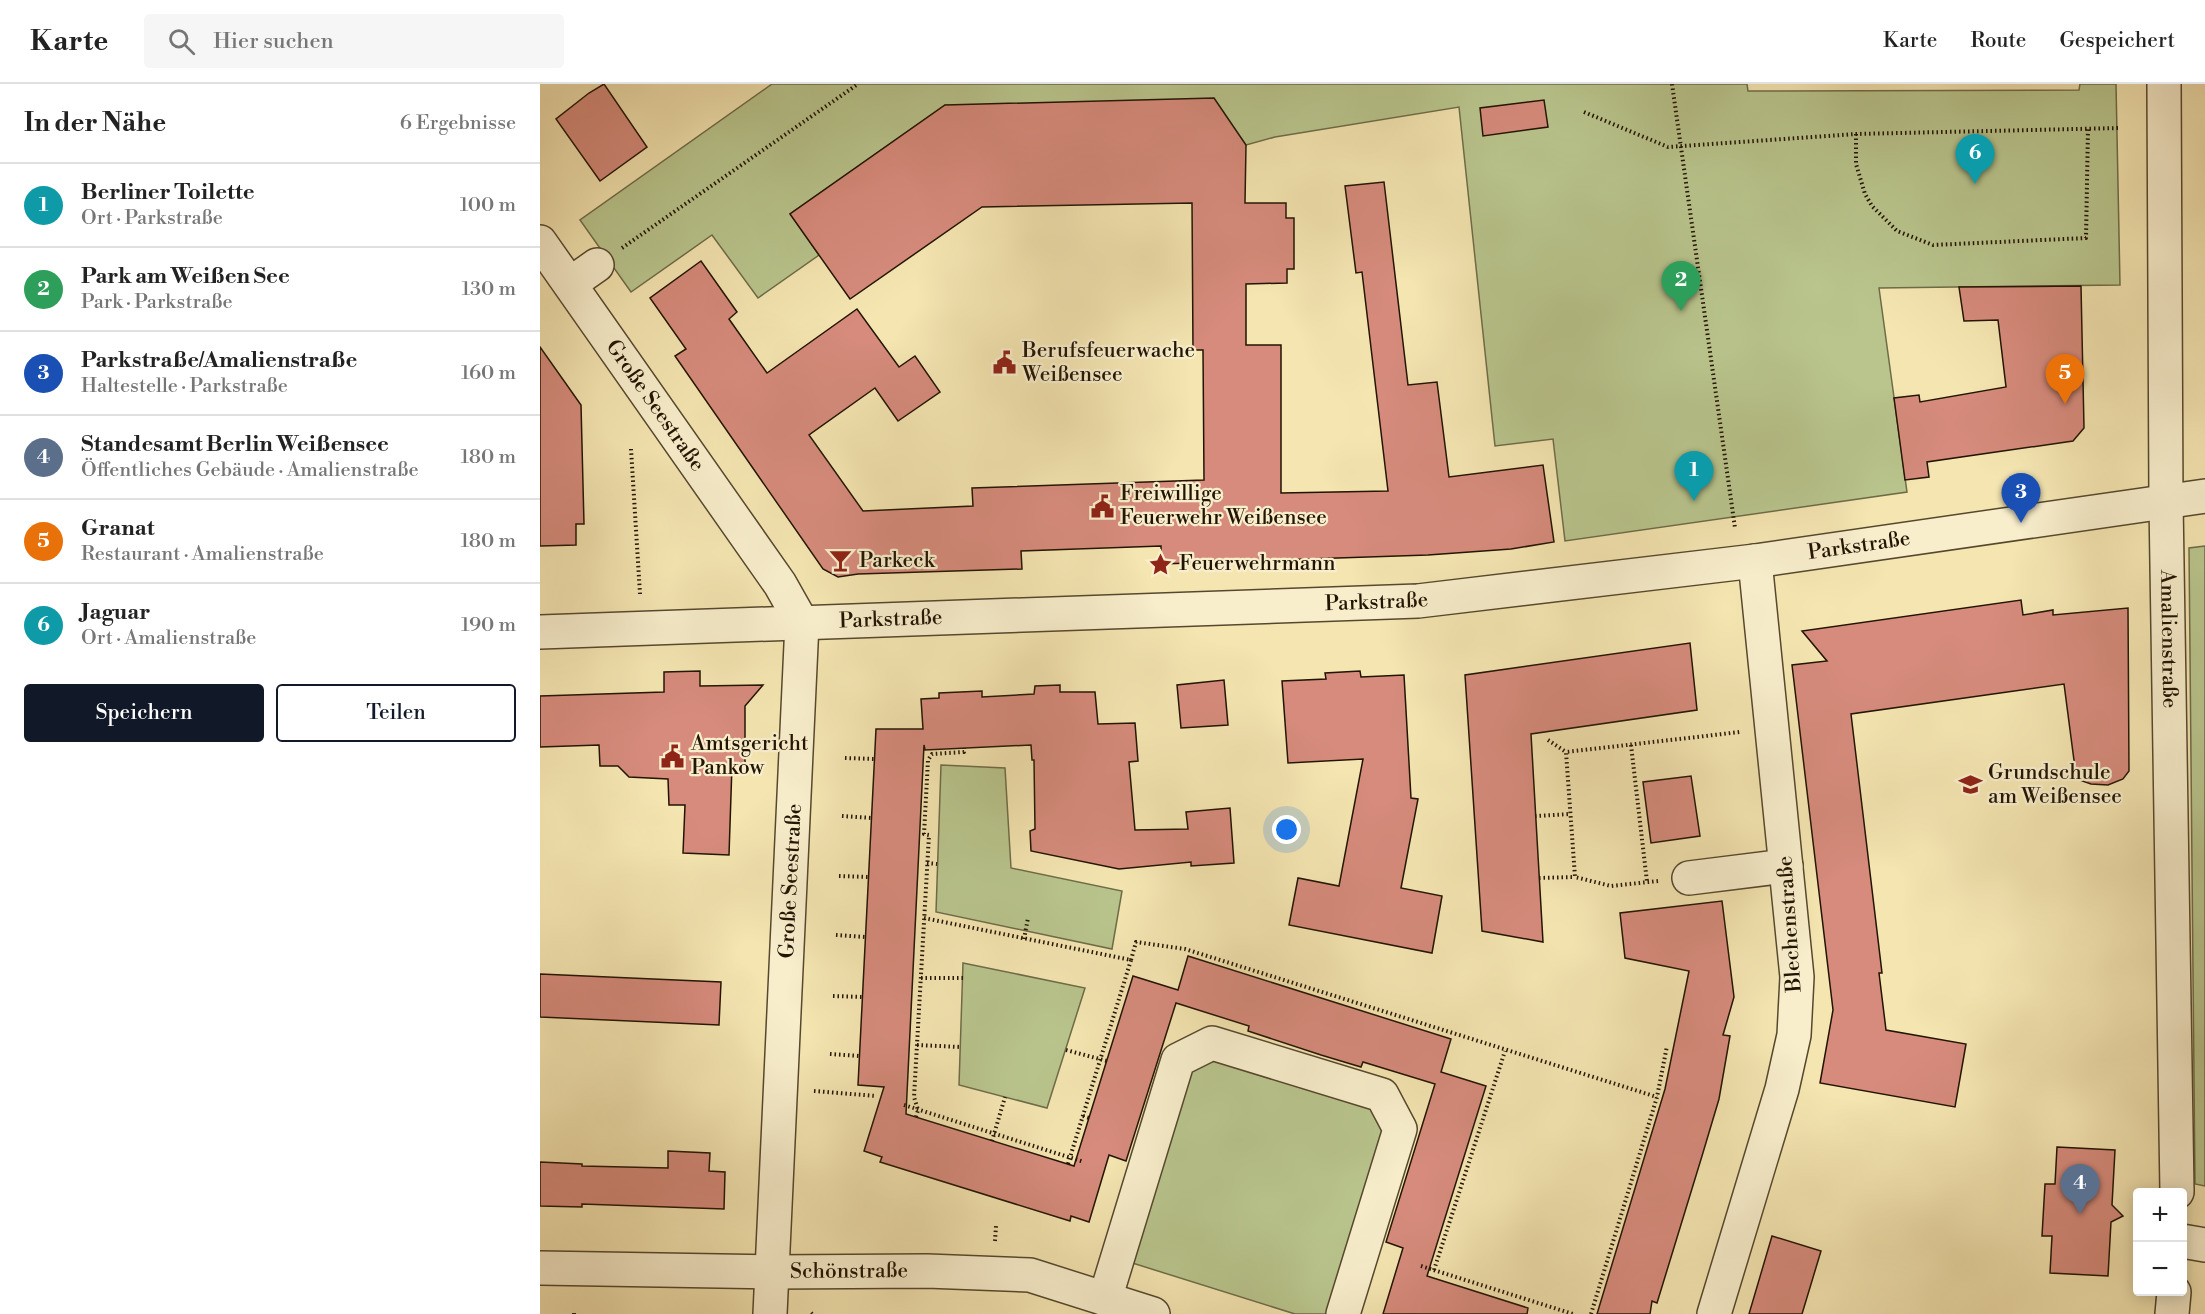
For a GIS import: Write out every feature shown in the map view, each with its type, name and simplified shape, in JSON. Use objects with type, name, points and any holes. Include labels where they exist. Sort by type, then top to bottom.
[{"type":"street","name":"Amalienstraße","points":[[2164,84],[2166,502],[2177,1188]]},
{"type":"street","name":"Große Seestraße","points":[[540,242],[780,584],[802,623],[771,1314]]},
{"type":"street","points":[[570,284],[597,265]]},
{"type":"street","name":"Parkstraße","points":[[540,632],[1418,601],[1755,561],[2205,496]]},
{"type":"street","name":"Blechenstraße","points":[[1714,1314],[1782,1089],[1794,1035],[1797,977],[1755,561]]},
{"type":"street","points":[[1689,878],[1786,866]]},
{"type":"street","points":[[1105,1299],[1179,1060],[1212,1043],[1382,1095],[1400,1129],[1343,1314]]},
{"type":"street","points":[[2187,1242],[2205,1245]]},
{"type":"street","name":"Schönstraße","points":[[540,1268],[772,1272],[927,1271],[1030,1275],[1153,1314]]},
{"type":"street","points":[[2172,1314],[2174,1296]]},
{"type":"path","points":[[597,265],[858,84]]},
{"type":"path","points":[[1672,84],[1735,528]]},
{"type":"path","points":[[1584,112],[1668,147],[1856,134],[2120,128]]},
{"type":"path","points":[[1856,134],[1856,164],[1865,194],[1872,206],[1897,231],[1932,245],[2086,238],[2088,127]]},
{"type":"path","points":[[631,449],[640,594]]},
{"type":"path","points":[[1548,740],[1566,752],[1740,732]]},
{"type":"path","points":[[1631,745],[1647,882]]},
{"type":"path","points":[[916,1117],[918,1110],[914,1097],[929,835],[924,834],[928,760],[932,754],[964,752],[964,748]]},
{"type":"path","points":[[1566,752],[1575,877]]},
{"type":"path","points":[[845,758],[875,759]]},
{"type":"path","points":[[1535,816],[1570,814]]},
{"type":"path","points":[[842,816],[872,818]]},
{"type":"path","points":[[927,863],[937,864]]},
{"type":"path","points":[[839,876],[869,877]]},
{"type":"path","points":[[1539,878],[1575,877],[1611,886],[1689,878]]},
{"type":"path","points":[[924,918],[1131,960]]},
{"type":"path","points":[[1024,939],[1029,918]]},
{"type":"path","points":[[836,935],[866,937]]},
{"type":"path","points":[[1068,1164],[1136,942],[1185,949],[1657,1097]]},
{"type":"path","points":[[921,978],[963,978]]},
{"type":"path","points":[[833,996],[862,997]]},
{"type":"path","points":[[1118,1002],[1124,1004]]},
{"type":"path","points":[[917,1045],[961,1047]]},
{"type":"path","points":[[1600,1311],[1592,1311],[1657,1097],[1667,1046]]},
{"type":"path","points":[[1065,1050],[1107,1061]]},
{"type":"path","points":[[1434,1270],[1505,1051]]},
{"type":"path","points":[[830,1054],[860,1056]]},
{"type":"path","points":[[781,1088],[876,1096]]},
{"type":"path","points":[[992,1141],[1005,1097]]},
{"type":"path","points":[[904,1105],[1084,1162]]},
{"type":"path","points":[[1083,1116],[1089,1118]]},
{"type":"path","points":[[1421,1266],[1573,1314]]},
{"type":"green space","points":[[772,84],[1747,84],[1748,91],[2079,90],[2080,84],[2116,84],[2120,285],[1879,288],[1907,492],[1565,541],[1553,439],[1495,446],[1459,107],[1275,137],[1246,145],[945,105],[790,214],[819,255],[758,298],[712,235],[631,292],[580,220]]},
{"type":"green space","points":[[2205,546],[2205,1186],[2195,1184],[2189,548]]},
{"type":"green space","points":[[941,765],[1005,768],[1011,868],[1122,891],[1112,949],[936,912]]},
{"type":"green space","points":[[963,963],[1085,988],[1047,1108],[959,1085]]},
{"type":"green space","points":[[1209,1056],[1362,1096],[1388,1124],[1336,1314],[1295,1314],[1126,1261],[1188,1073]]},
{"type":"building","points":[[604,84],[647,147],[600,181],[556,119]]},
{"type":"building","points":[[1214,98],[1246,145],[1245,203],[1286,203],[1286,218],[1294,218],[1294,269],[1287,269],[1287,283],[1246,284],[1246,345],[1281,345],[1281,493],[1388,491],[1362,272],[1356,273],[1345,186],[1384,182],[1408,385],[1437,382],[1449,477],[1543,465],[1554,542],[1511,549],[1428,555],[1161,564],[1161,546],[1021,551],[1022,569],[858,574],[838,577],[823,569],[675,356],[686,349],[650,298],[701,261],[737,312],[729,319],[767,373],[857,309],[899,367],[915,356],[940,392],[898,421],[875,388],[809,435],[863,511],[973,506],[972,488],[1204,480],[1203,350],[1193,350],[1192,203],[982,207],[850,299],[790,214],[945,105]]},
{"type":"building","points":[[1544,100],[1548,127],[1483,136],[1480,108]]},
{"type":"building","points":[[2081,286],[2084,428],[2073,441],[1927,462],[1929,477],[1905,480],[1894,398],[1919,395],[1920,402],[2006,387],[1998,320],[1964,321],[1959,287]]},
{"type":"building","points":[[540,347],[581,405],[584,524],[576,524],[576,545],[540,546]]},
{"type":"building","points":[[2021,600],[2023,615],[2053,610],[2053,615],[2128,608],[2129,771],[2123,779],[2108,785],[2091,784],[2074,778],[2075,768],[2064,684],[1851,714],[1882,973],[1879,973],[1886,1030],[1966,1044],[1955,1107],[1820,1083],[1833,1010],[1792,665],[1827,661],[1802,631]]},
{"type":"building","points":[[1690,643],[1697,710],[1531,734],[1543,942],[1482,931],[1465,675]]},
{"type":"building","name":"Amtsgericht Pankow","points":[[700,671],[700,686],[763,685],[745,706],[745,766],[732,765],[729,855],[683,853],[685,805],[669,805],[668,779],[629,777],[618,766],[600,766],[599,745],[540,747],[540,696],[664,692],[664,672]]},
{"type":"building","points":[[1360,671],[1361,677],[1404,675],[1411,798],[1418,799],[1401,888],[1442,896],[1432,953],[1289,925],[1298,878],[1339,886],[1363,759],[1288,763],[1282,681],[1326,679],[1325,673]]},
{"type":"building","points":[[1224,680],[1228,725],[1181,728],[1177,685]]},
{"type":"building","points":[[1060,685],[1060,692],[1095,692],[1098,724],[1135,723],[1138,761],[1129,762],[1135,830],[1188,829],[1186,812],[1230,808],[1234,863],[1191,866],[1191,862],[1119,869],[1031,851],[1030,831],[1035,829],[1034,760],[1032,760],[1031,745],[925,750],[924,745],[906,1114],[1074,1166],[1133,976],[1178,990],[1188,956],[1451,1039],[1441,1072],[1486,1086],[1427,1276],[1528,1308],[1527,1314],[1383,1314],[1403,1248],[1386,1242],[1435,1084],[1363,1062],[1361,1067],[1321,1055],[1248,1031],[1249,1026],[1176,1003],[1126,1161],[1109,1155],[1089,1222],[1071,1216],[1070,1221],[880,1162],[882,1157],[864,1151],[884,1087],[858,1085],[876,729],[923,729],[921,699],[939,698],[939,693],[982,691],[982,697],[1034,694],[1035,686]]},
{"type":"building","points":[[1691,776],[1700,836],[1651,843],[1643,782]]},
{"type":"building","points":[[1722,901],[1734,997],[1723,1035],[1730,1036],[1719,1099],[1702,1156],[1657,1303],[1652,1301],[1650,1314],[1597,1314],[1665,1089],[1689,971],[1625,958],[1620,913]]},
{"type":"building","points":[[540,974],[721,982],[719,1025],[540,1017]]},
{"type":"building","points":[[2057,1147],[2115,1150],[2112,1205],[2123,1216],[2111,1222],[2108,1276],[2050,1273],[2052,1236],[2042,1236],[2045,1184],[2055,1184]]},
{"type":"building","points":[[668,1151],[710,1153],[709,1171],[725,1172],[724,1209],[582,1204],[582,1207],[540,1206],[540,1162],[582,1164],[582,1166],[668,1168]]},
{"type":"building","points":[[1772,1236],[1821,1251],[1802,1314],[1749,1314]]},
{"type":"place","name":"Jaguar","points":[[1975,184]]},
{"type":"place","name":"Park am Weißen See","points":[[1681,311]]},
{"type":"place","name":"Berufsfeuerwache Weißensee","points":[[1004,363]]},
{"type":"place","name":"Granat","points":[[2065,404]]},
{"type":"place","name":"Berliner Toilette","points":[[1694,501]]},
{"type":"place","name":"Freiwillige Feuerwehr Weißensee","points":[[1102,506]]},
{"type":"place","name":"Parkstraße/Amalienstraße","points":[[2021,523]]},
{"type":"place","name":"Parkeck","points":[[841,561]]},
{"type":"place","name":"Feuerwehrmann","points":[[1161,564]]},
{"type":"place","name":"Amtsgericht Pankow","points":[[673,756]]},
{"type":"place","name":"Grundschule am Weißensee","points":[[1970,785]]},
{"type":"place","name":"Standesamt Berlin Weißensee","points":[[2080,1214]]}]
